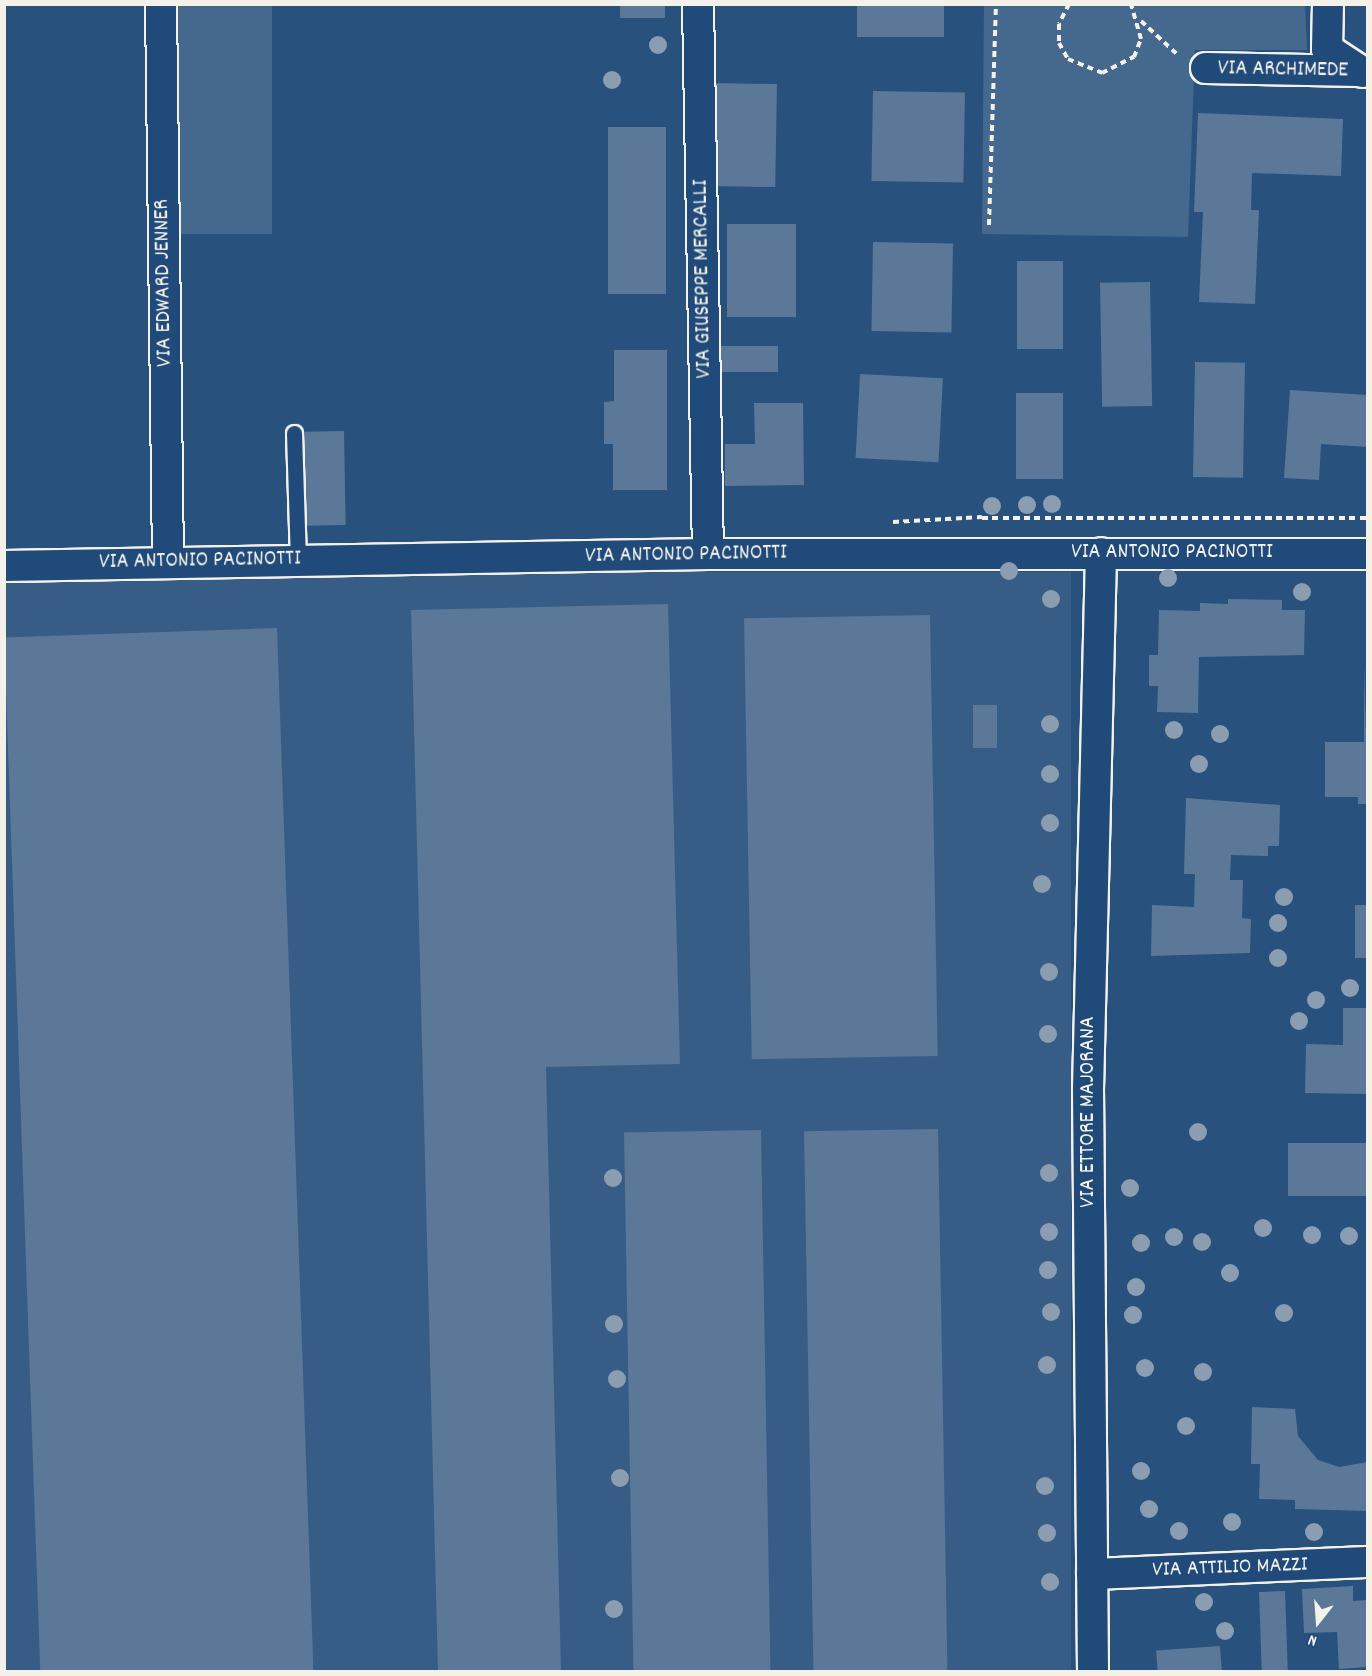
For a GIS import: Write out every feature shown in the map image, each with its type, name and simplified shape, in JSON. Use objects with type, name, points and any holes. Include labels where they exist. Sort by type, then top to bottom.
[{"type":"street","name":"VIA EDWARD JENNER","points":[[161,4],[168,562]]},
{"type":"street","name":"VIA GIUSEPPE MERCALLI","points":[[698,4],[697,61],[708,554]]},
{"type":"street","name":"VIA ARCHIMEDE","points":[[1328,4],[1327,49],[1363,72]]},
{"type":"street","name":"VIA ARCHIMEDE","points":[[1206,68],[1363,72]]},
{"type":"street","name":"VIA ANTONIO PACINOTTI","points":[[4,566],[298,559],[708,554],[982,552],[1368,554]]},
{"type":"street","name":"VIA ETTORE MAJORANA","points":[[1093,1671],[1088,1090],[1101,553]]},
{"type":"street","name":"VIA ATTILIO MAZZI","points":[[1092,1574],[1368,1562]]},
{"type":"lane","points":[[294,433],[298,559]]},
{"type":"path","points":[[989,225],[996,4]]},
{"type":"path","points":[[1069,4],[1059,24],[1059,43],[1084,70],[1102,73],[1134,57],[1140,21]]},
{"type":"path","points":[[1131,4],[1140,21],[1184,65],[1206,68]]},
{"type":"path","points":[[982,552],[982,517],[1368,518]]},
{"type":"shaded area","points":[[172,5],[272,5],[272,234],[172,234]]},
{"type":"shaded area","points":[[984,5],[1305,5],[1307,50],[1195,50],[1188,237],[982,234]]},
{"type":"shaded area","points":[[4,572],[1071,572],[1071,1671],[4,1671]]},
{"type":"building","points":[[620,4],[665,4],[665,18],[620,18]]},
{"type":"building","points":[[857,4],[944,4],[944,37],[857,37]]},
{"type":"building","points":[[713,83],[777,84],[775,187],[711,186]]},
{"type":"building","points":[[873,91],[965,93],[963,183],[871,181]]},
{"type":"building","points":[[1198,113],[1343,119],[1341,176],[1252,173],[1251,210],[1259,210],[1255,304],[1199,302],[1203,212],[1194,212]]},
{"type":"building","points":[[608,127],[666,127],[666,294],[608,294]]},
{"type":"building","points":[[727,224],[796,224],[796,317],[727,317]]},
{"type":"building","points":[[873,242],[953,243],[951,332],[871,331]]},
{"type":"building","points":[[1017,261],[1063,261],[1063,349],[1017,349]]},
{"type":"building","points":[[1150,282],[1152,406],[1102,407],[1100,283]]},
{"type":"building","points":[[715,346],[778,346],[778,372],[715,372]]},
{"type":"building","points":[[614,350],[667,350],[667,490],[613,490],[613,444],[604,444],[604,402],[614,401]]},
{"type":"building","points":[[1195,362],[1245,363],[1243,478],[1193,477]]},
{"type":"building","points":[[860,374],[943,378],[938,462],[856,458]]},
{"type":"building","points":[[1290,390],[1368,395],[1368,447],[1321,444],[1319,480],[1284,478]]},
{"type":"building","points":[[1016,393],[1063,393],[1063,479],[1016,479]]},
{"type":"building","points":[[754,403],[803,403],[804,485],[725,486],[725,444],[755,444]]},
{"type":"building","points":[[344,431],[346,525],[303,526],[301,432]]},
{"type":"building","points":[[1228,599],[1282,600],[1282,610],[1305,610],[1304,655],[1199,657],[1198,713],[1157,712],[1158,686],[1149,686],[1149,655],[1158,655],[1159,610],[1200,611],[1200,603],[1228,604]]},
{"type":"building","points":[[668,604],[680,1064],[546,1067],[561,1672],[438,1672],[411,610]]},
{"type":"building","points":[[930,615],[938,1056],[752,1059],[744,618]]},
{"type":"building","points":[[277,628],[313,1672],[40,1672],[4,638]]},
{"type":"building","points":[[1364,664],[1368,804],[1358,804],[1358,797],[1325,797],[1325,742],[1364,742]]},
{"type":"building","points":[[973,705],[997,705],[997,748],[973,748]]},
{"type":"building","points":[[1186,798],[1280,805],[1279,846],[1268,846],[1268,856],[1231,855],[1230,880],[1243,880],[1242,918],[1251,919],[1250,953],[1151,956],[1152,905],[1194,907],[1195,874],[1184,874]]},
{"type":"building","points":[[1355,905],[1368,905],[1368,958],[1355,958]]},
{"type":"building","points":[[1343,1008],[1368,1008],[1368,1094],[1305,1093],[1306,1044],[1343,1045]]},
{"type":"building","points":[[938,1129],[947,1672],[813,1672],[804,1131]]},
{"type":"building","points":[[761,1130],[770,1672],[633,1672],[624,1132]]},
{"type":"building","points":[[1288,1143],[1368,1143],[1368,1196],[1288,1196]]},
{"type":"building","points":[[1252,1407],[1295,1409],[1298,1436],[1318,1460],[1339,1467],[1368,1462],[1368,1511],[1295,1509],[1295,1500],[1259,1499],[1260,1464],[1251,1464]]},
{"type":"building","points":[[1353,1586],[1353,1601],[1368,1600],[1368,1667],[1339,1669],[1337,1632],[1304,1633],[1302,1589]]},
{"type":"building","points":[[1285,1591],[1288,1672],[1262,1672],[1259,1592]]},
{"type":"building","points":[[1220,1646],[1222,1672],[1158,1672],[1156,1650]]}]
